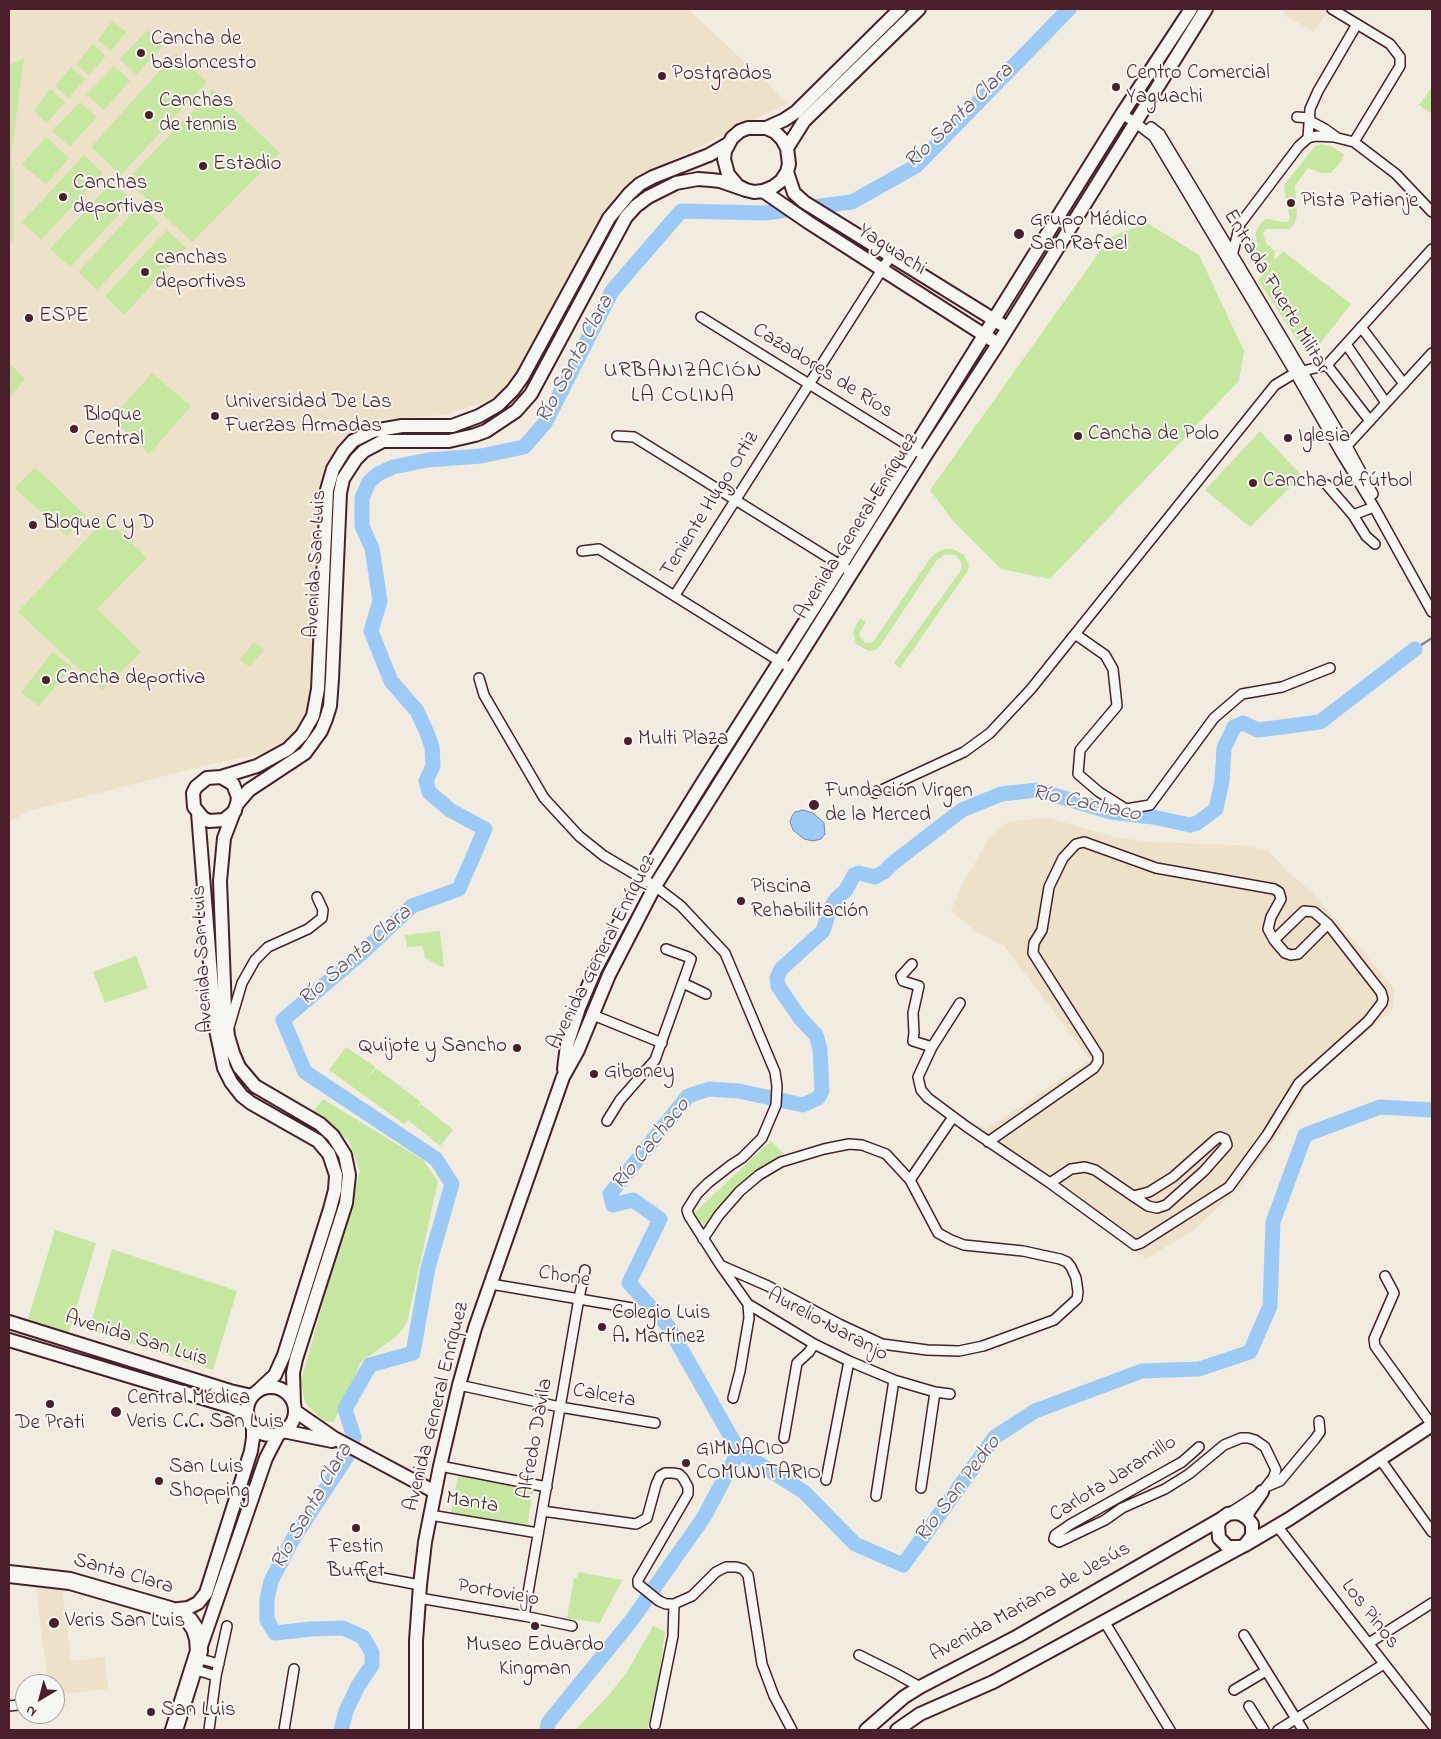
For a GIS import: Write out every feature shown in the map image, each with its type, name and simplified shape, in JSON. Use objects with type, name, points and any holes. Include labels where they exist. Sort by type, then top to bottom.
[{"type":"highway","name":"Santa Clara","points":[[9,1574],[70,1581],[170,1610],[189,1620],[195,1629],[198,1639],[196,1659]]},
{"type":"highway","points":[[174,1730],[196,1659]]},
{"type":"street","points":[[766,128],[775,132],[787,148],[789,158],[787,172],[781,181],[773,187],[754,192],[746,190],[732,181],[725,167],[725,151],[734,136],[748,128],[766,128],[796,112],[900,9]]},
{"type":"street","points":[[787,148],[804,121],[919,9]]},
{"type":"street","name":"Avenida General Enríquez","points":[[563,1076],[567,1045],[579,1008],[595,970],[643,880],[1124,112],[1191,9]]},
{"type":"street","name":"Avenida General Enríquez","points":[[416,1730],[416,1641],[419,1591],[434,1492],[459,1385],[475,1328],[563,1076],[578,1050],[610,975],[655,886],[925,456],[998,344],[1206,9]]},
{"type":"street","points":[[1332,9],[1390,44],[1400,57],[1400,66],[1354,142]]},
{"type":"street","points":[[1308,138],[1310,109],[1318,91],[1357,24]]},
{"type":"street","name":"Entrada Fuerte Militar","points":[[1124,112],[1160,134],[1233,254],[1298,372],[1344,450],[1432,612]]},
{"type":"street","points":[[1297,117],[1310,120],[1326,129],[1336,138]]},
{"type":"street","name":"Entrada Fuerte Militar","points":[[1138,120],[1154,137],[1230,265],[1298,372]]},
{"type":"street","points":[[1230,265],[1240,224],[1299,146],[1308,138],[1316,136],[1354,142],[1396,174],[1432,212]]},
{"type":"street","name":"Avenida San Luis","points":[[221,777],[256,766],[288,750],[302,735],[313,716],[318,689],[328,490],[333,469],[344,451],[353,442],[373,431],[402,426],[452,426],[479,416],[498,405],[513,390],[523,376],[610,218],[629,194],[640,184],[653,177],[708,155],[728,144]]},
{"type":"street","name":"Yaguachi","points":[[787,172],[794,193],[804,202],[830,220],[1007,328]]},
{"type":"street","name":"Avenida San Luis","points":[[9,1322],[230,1391],[256,1392],[275,1375],[346,1203],[349,1176],[345,1155],[340,1145],[327,1130],[255,1086],[246,1077],[236,1060],[228,1032],[225,1010],[220,881],[224,838],[236,808],[249,790],[305,753],[321,731],[330,706],[340,493],[343,480],[356,458],[364,450],[383,441],[449,441],[486,431],[516,411],[531,394],[626,217],[648,197],[676,183],[698,179],[720,181],[746,190]]},
{"type":"street","name":"Yaguachi","points":[[763,191],[998,344]]},
{"type":"street","points":[[875,792],[964,752],[990,733],[1031,689],[1263,398],[1275,385],[1298,372],[1328,365],[1432,249]]},
{"type":"street","name":"Teniente Hugo Ortiz","points":[[675,595],[890,257]]},
{"type":"street","name":"Cazadores de Ríos","points":[[701,317],[925,456]]},
{"type":"street","points":[[1361,327],[1404,384]]},
{"type":"street","points":[[1346,344],[1386,403]]},
{"type":"street","points":[[1344,450],[1432,353]]},
{"type":"street","points":[[1328,365],[1370,421]]},
{"type":"street","points":[[618,436],[634,437],[853,573]]},
{"type":"street","points":[[1327,485],[1354,515],[1366,536],[1375,544]]},
{"type":"street","points":[[1354,515],[1374,507]]},
{"type":"street","points":[[582,551],[599,550],[675,595],[792,669]]},
{"type":"street","points":[[1075,634],[1105,655],[1113,669],[1117,706],[1080,750],[1078,774],[1099,792],[1126,808],[1150,805],[1214,718],[1242,694],[1282,687],[1330,668]]},
{"type":"street","name":"Aurelio Naranjo","points":[[479,678],[484,695],[544,798],[580,836],[604,856],[655,886],[682,906],[726,953],[775,1072],[777,1086],[776,1105],[762,1138],[742,1158],[708,1183],[697,1194],[687,1210],[703,1239],[748,1304],[814,1344],[849,1361],[894,1380],[935,1392],[950,1394]]},
{"type":"street","points":[[221,777],[233,784],[236,790],[236,808],[230,816],[217,822],[203,818],[198,813],[193,800],[196,786],[207,778],[221,777]]},
{"type":"street","points":[[703,782],[715,790]]},
{"type":"street","name":"Avenida San Luis","points":[[198,813],[215,1025],[224,1068],[231,1082],[242,1096],[251,1103],[318,1141],[329,1154],[336,1175],[335,1190],[294,1366],[294,1407]]},
{"type":"street","points":[[988,1142],[1094,1068],[1098,1062],[1098,1055],[1033,954],[1034,943],[1042,930],[1048,887],[1063,858],[1076,844],[1084,842],[1156,868],[1274,889],[1279,892],[1281,899],[1271,917],[1268,929],[1284,953],[1298,954],[1328,924]]},
{"type":"street","points":[[228,1032],[242,984],[255,960],[268,948],[308,929],[322,918],[323,910],[317,897]]},
{"type":"street","points":[[632,900],[644,906]]},
{"type":"street","points":[[960,1003],[932,1047],[918,1078],[921,1090],[928,1098],[953,1117],[1050,1183],[1129,1242],[1141,1243],[1229,1187],[1267,1135],[1299,1083],[1368,1021],[1382,1003],[1381,992],[1328,924],[1314,912],[1304,911],[1274,940]]},
{"type":"street","points":[[607,1121],[620,1100],[655,1060],[683,984],[691,959],[666,949]]},
{"type":"street","points":[[912,964],[901,976],[903,982],[919,986],[913,1014],[913,1041],[932,1047]]},
{"type":"street","points":[[683,984],[706,994]]},
{"type":"street","points":[[592,1015],[662,1043]]},
{"type":"street","points":[[910,1180],[953,1117]]},
{"type":"street","points":[[1050,1183],[1071,1169],[1085,1167],[1095,1170],[1133,1196],[1148,1206],[1157,1208],[1166,1206],[1204,1172],[1227,1146],[1225,1139],[1220,1137],[1216,1139],[1173,1177],[1149,1192],[1133,1196]]},
{"type":"street","points":[[703,1239],[735,1197],[759,1175],[781,1162],[824,1149],[849,1144],[862,1144],[886,1154],[910,1180],[938,1233],[964,1245],[1023,1251],[1060,1259],[1067,1262],[1074,1273],[1078,1292],[1077,1299],[1054,1320],[983,1346],[959,1351],[927,1350],[882,1344],[839,1324],[768,1286],[721,1266]]},
{"type":"street","name":"Alfredo Dàvila","points":[[524,1616],[585,1270]]},
{"type":"street","points":[[897,1730],[931,1708],[993,1682],[1243,1546],[1432,1425],[1375,1346],[1374,1339],[1394,1292],[1385,1276]]},
{"type":"street","name":"Chone","points":[[490,1284],[632,1308]]},
{"type":"street","points":[[733,1398],[740,1371],[749,1318],[748,1304]]},
{"type":"street","name":"Avenida San Luis","points":[[9,1340],[229,1406],[250,1420]]},
{"type":"street","points":[[784,1438],[797,1363],[809,1352],[814,1344]]},
{"type":"street","points":[[826,1480],[849,1361]]},
{"type":"street","points":[[163,1387],[168,1372]]},
{"type":"street","points":[[876,1496],[894,1380]]},
{"type":"street","name":"Calceta","points":[[459,1385],[560,1407],[655,1423]]},
{"type":"street","points":[[170,1610],[188,1608],[198,1603],[206,1593],[252,1451],[253,1438],[248,1405],[256,1392],[274,1387],[280,1388],[286,1392],[294,1407],[314,1425],[344,1444],[434,1492]]},
{"type":"street","points":[[921,1488],[935,1392]]},
{"type":"street","points":[[250,1420],[260,1432],[269,1435],[281,1432],[290,1426],[294,1419],[294,1407]]},
{"type":"street","points":[[1265,1489],[1248,1512],[1248,1518],[1252,1524],[1252,1536],[1243,1546],[1228,1547],[1223,1543],[1217,1532],[1218,1525],[1225,1517],[1265,1489],[1280,1481],[1320,1432],[1319,1421]]},
{"type":"street","points":[[281,1432],[344,1444]]},
{"type":"street","points":[[196,1659],[266,1458],[281,1432]]},
{"type":"street","name":"Carlota Jaramillo","points":[[1199,1447],[1182,1462],[1071,1524],[1055,1535],[1054,1539],[1059,1542],[1105,1520],[1122,1508],[1164,1489],[1189,1474],[1224,1445],[1241,1438],[1255,1440],[1265,1447],[1276,1470],[1265,1489]]},
{"type":"street","points":[[1380,1459],[1432,1532]]},
{"type":"street","points":[[440,1466],[546,1487]]},
{"type":"street","points":[[542,1511],[636,1524],[647,1518],[660,1476],[665,1473],[679,1474],[688,1487],[688,1494],[638,1580],[639,1586],[659,1601],[666,1604],[674,1604],[692,1596],[716,1572],[726,1567],[743,1569],[748,1575],[762,1664],[774,1696],[792,1730]]},
{"type":"street","points":[[1225,1517],[1241,1514],[1262,1523],[1280,1524]]},
{"type":"street","name":"Manta","points":[[430,1515],[538,1533]]},
{"type":"street","name":"Avenida Mariana de Jesús","points":[[866,1730],[904,1697],[920,1687],[1018,1636],[1225,1517]]},
{"type":"street","name":"Los Pinos","points":[[1280,1524],[1368,1643],[1432,1725]]},
{"type":"street","name":"Portoviejo","points":[[372,1576],[419,1591],[572,1626]]},
{"type":"street","points":[[1368,1643],[1432,1603]]},
{"type":"street","points":[[655,1725],[673,1636],[674,1604]]},
{"type":"street","points":[[1104,1622],[1170,1730]]},
{"type":"street","points":[[209,1730],[216,1676],[227,1626]]},
{"type":"street","points":[[1244,1635],[1303,1730]]},
{"type":"street","points":[[859,1655],[895,1672],[920,1687]]},
{"type":"street","points":[[196,1659],[219,1664]]},
{"type":"street","points":[[196,1659],[216,1676]]},
{"type":"street","points":[[1278,1730],[1384,1664]]},
{"type":"street","points":[[284,1730],[294,1669]]},
{"type":"street","points":[[1234,1690],[1266,1670]]},
{"type":"street","points":[[1249,1706],[1264,1730]]},
{"type":"shaded area","name":"Universidad De Las Fuerzas Armadas","points":[[9,9],[688,9],[788,103],[651,171],[629,187],[612,205],[512,379],[498,395],[482,403],[444,415],[380,419],[355,431],[341,444],[326,466],[321,490],[311,702],[300,725],[282,743],[268,753],[211,764],[29,811],[9,822]]},
{"type":"shaded area","points":[[1285,9],[1329,10],[1314,32],[1284,15],[1283,11]]},
{"type":"shaded area","points":[[1048,818],[1116,837],[1149,842],[1238,845],[1268,850],[1286,870],[1314,894],[1395,989],[1392,1010],[1307,1084],[1287,1121],[1244,1183],[1194,1230],[1146,1259],[962,1127],[970,1121],[986,1129],[1090,1060],[1004,946],[977,932],[951,911],[961,887],[989,838],[1009,821]]},
{"type":"shaded area","name":"Veris San Luis","points":[[62,1586],[71,1661],[105,1657],[108,1689],[65,1694],[65,1674],[47,1674],[36,1589]]},
{"type":"green space","points":[[112,21],[126,32],[111,51],[98,40]]},
{"type":"green space","name":"Cancha de basloncesto","points":[[147,30],[163,46],[136,75],[120,59]]},
{"type":"green space","points":[[93,44],[106,56],[89,75],[76,64]]},
{"type":"green space","name":"Canchas de tennis","points":[[176,53],[207,82],[121,175],[91,147]]},
{"type":"green space","points":[[24,58],[11,157],[14,176],[13,243],[9,238],[9,65]]},
{"type":"green space","points":[[114,66],[130,81],[104,110],[86,94]]},
{"type":"green space","points":[[71,67],[85,79],[69,98],[55,86]]},
{"type":"green space","points":[[1432,87],[1432,114],[1419,105]]},
{"type":"green space","points":[[50,89],[65,102],[47,123],[34,111]]},
{"type":"green space","name":"Estadio","points":[[213,89],[280,153],[192,242],[127,180]]},
{"type":"green space","points":[[80,102],[97,117],[70,146],[52,131]]},
{"type":"green space","points":[[46,137],[69,158],[46,185],[22,164]]},
{"type":"green space","points":[[1321,144],[1332,147],[1344,154],[1342,160],[1331,173],[1321,173],[1308,168],[1295,186],[1297,216],[1294,224],[1289,229],[1266,229],[1263,233],[1266,243],[1275,251],[1274,261],[1283,251],[1351,304],[1309,358],[1258,280],[1272,263],[1262,266],[1255,261],[1252,255],[1253,250],[1258,246],[1255,234],[1260,224],[1266,219],[1287,222],[1290,219],[1285,184],[1315,146]]},
{"type":"green space","name":"Canchas deportivas","points":[[84,155],[103,173],[41,240],[22,222]]},
{"type":"green space","name":"Canchas deportivas","points":[[112,182],[132,200],[70,267],[50,249]]},
{"type":"green space","name":"canchas deportivas","points":[[140,205],[159,223],[97,290],[78,272]]},
{"type":"green space","name":"Cancha de Polo","points":[[1147,223],[1199,255],[1244,351],[1239,381],[1050,579],[1001,569],[953,521],[930,490],[1110,237]]},
{"type":"green space","name":"canchas deportivas","points":[[167,230],[186,248],[124,315],[105,296]]},
{"type":"green space","points":[[9,363],[25,379],[9,398]]},
{"type":"green space","points":[[152,373],[191,406],[149,454],[111,419]]},
{"type":"green space","name":"Cancha de fútbol","points":[[1260,431],[1302,476],[1250,527],[1205,490]]},
{"type":"green space","points":[[35,467],[86,516],[67,536],[15,488]]},
{"type":"green space","points":[[106,518],[147,558],[97,609],[141,652],[102,690],[18,612]]},
{"type":"green space","points":[[945,549],[953,549],[963,554],[969,565],[967,572],[900,668],[894,663],[962,569],[961,561],[955,555],[946,554],[937,560],[876,650],[869,651],[856,644],[853,632],[860,618],[866,622],[859,633],[860,637],[866,643],[873,642],[932,556]]},
{"type":"green space","points":[[254,642],[264,650],[249,667],[240,659]]},
{"type":"green space","name":"Cancha deportiva","points":[[53,652],[72,667],[39,706],[21,692]]},
{"type":"green space","points":[[440,931],[444,968],[425,958],[423,946],[407,947],[405,935]]},
{"type":"green space","points":[[136,956],[148,988],[105,1003],[93,972]]},
{"type":"green space","points":[[346,1047],[375,1067],[367,1079],[376,1068],[421,1102],[417,1108],[421,1104],[453,1130],[440,1146],[408,1120],[404,1124],[329,1070]]},
{"type":"green space","points":[[323,1099],[423,1160],[438,1181],[407,1323],[397,1336],[361,1362],[334,1422],[323,1421],[305,1403],[301,1381],[360,1171],[349,1141],[313,1111]]},
{"type":"green space","points":[[771,1141],[784,1154],[706,1227],[693,1214]]},
{"type":"green space","points":[[55,1230],[96,1243],[68,1335],[27,1322]]},
{"type":"green space","points":[[112,1249],[237,1291],[213,1370],[89,1330]]},
{"type":"green space","points":[[458,1474],[534,1487],[527,1527],[451,1513]]},
{"type":"green space","points":[[579,1572],[622,1580],[600,1623],[567,1618],[574,1578],[577,1578]]},
{"type":"green space","points":[[653,1626],[665,1632],[658,1684],[647,1730],[575,1730],[609,1695],[627,1672]]},
{"type":"water","points":[[803,810],[813,813],[824,823],[825,834],[821,839],[813,841],[804,839],[793,830],[790,822],[792,816],[795,812]]},
{"type":"waterway","name":"Río Santa Clara","points":[[341,1730],[346,1711],[358,1686],[372,1665],[372,1653],[363,1637],[343,1628],[275,1633],[267,1620],[267,1599],[271,1581],[293,1539],[346,1458],[354,1437],[345,1409],[370,1365],[413,1353],[428,1268],[452,1184],[436,1159],[305,1072],[283,1020],[364,951],[412,906],[459,889],[485,829],[450,810],[429,792],[426,781],[433,766],[432,747],[427,733],[417,711],[391,681],[371,631],[380,601],[372,548],[362,526],[362,498],[369,482],[378,474],[393,467],[428,460],[481,456],[524,447],[545,423],[612,291],[681,211],[765,213],[852,202],[916,166],[1069,9]]},
{"type":"waterway","points":[[1415,649],[1432,638]]},
{"type":"waterway","name":"Río Cachaco","points":[[739,1451],[668,1326],[629,1283],[660,1219],[633,1200],[613,1205],[610,1194],[688,1096],[709,1089],[739,1091],[803,1105],[818,1098],[822,1091],[820,1049],[816,1035],[800,1018],[778,986],[777,978],[781,969],[823,931],[830,909],[836,899],[846,890],[854,875],[859,873],[875,877],[884,872],[962,810],[1001,794],[1037,790],[1111,812],[1153,817],[1190,825],[1197,823],[1216,809],[1222,781],[1224,748],[1234,727],[1243,723],[1258,730],[1320,722],[1415,649]]},
{"type":"waterway","name":"Río San Pedro","points":[[547,1730],[548,1723],[631,1621],[704,1517],[739,1451],[804,1492],[855,1544],[903,1565],[995,1437],[1035,1411],[1142,1371],[1199,1369],[1250,1352],[1270,1306],[1273,1222],[1305,1135],[1380,1107],[1432,1110]]},
{"type":"place","name":"Cancha de basloncesto","points":[[141,53]]},
{"type":"place","name":"Postgrados","points":[[662,76]]},
{"type":"place","name":"Centro Comercial Yaguachi","points":[[1116,87]]},
{"type":"place","name":"Canchas de tennis","points":[[149,115]]},
{"type":"place","name":"Estadio","points":[[203,166]]},
{"type":"place","name":"Canchas deportivas","points":[[63,197]]},
{"type":"place","name":"Pista Patianje","points":[[1291,203]]},
{"type":"place","name":"Grupo Médico San Rafael","points":[[1019,234]]},
{"type":"place","name":"canchas deportivas","points":[[145,272]]},
{"type":"place","name":"ESPE","points":[[29,318]]},
{"type":"place","name":"Universidad De Las Fuerzas Armadas","points":[[215,416]]},
{"type":"place","name":"Bloque Central","points":[[74,429]]},
{"type":"place","name":"Cancha de Polo","points":[[1078,436]]},
{"type":"place","name":"Iglesia","points":[[1288,438]]},
{"type":"place","name":"Cancha de fútbol","points":[[1253,483]]},
{"type":"place","name":"Bloque C y D","points":[[33,525]]},
{"type":"place","name":"Cancha deportiva","points":[[46,680]]},
{"type":"place","name":"Multi Plaza","points":[[628,741]]},
{"type":"place","name":"Fundación Virgen de la Merced","points":[[814,805]]},
{"type":"place","name":"Piscina Rehabilitación","points":[[741,901]]},
{"type":"place","name":"Quijote y Sancho","points":[[517,1048]]},
{"type":"place","name":"Giboney","points":[[594,1074]]},
{"type":"place","name":"Colegio Luis A. Martínez","points":[[602,1327]]},
{"type":"place","name":"De Prati","points":[[50,1404]]},
{"type":"place","name":"Central Médica Veris C.C. San Luis","points":[[116,1412]]},
{"type":"place","name":"GIMNACIO COMUNITARIO","points":[[686,1463]]},
{"type":"place","name":"San Luis Shopping","points":[[159,1481]]},
{"type":"place","name":"Festin Buffet","points":[[356,1528]]},
{"type":"place","name":"Veris San Luis","points":[[54,1623]]},
{"type":"place","name":"Museo Eduardo Kingman","points":[[535,1626]]},
{"type":"place","name":"San Luis","points":[[151,1712]]},
{"type":"district","name":"URBANIZACIÓN LA COLINA","points":[[683,385]]}]
